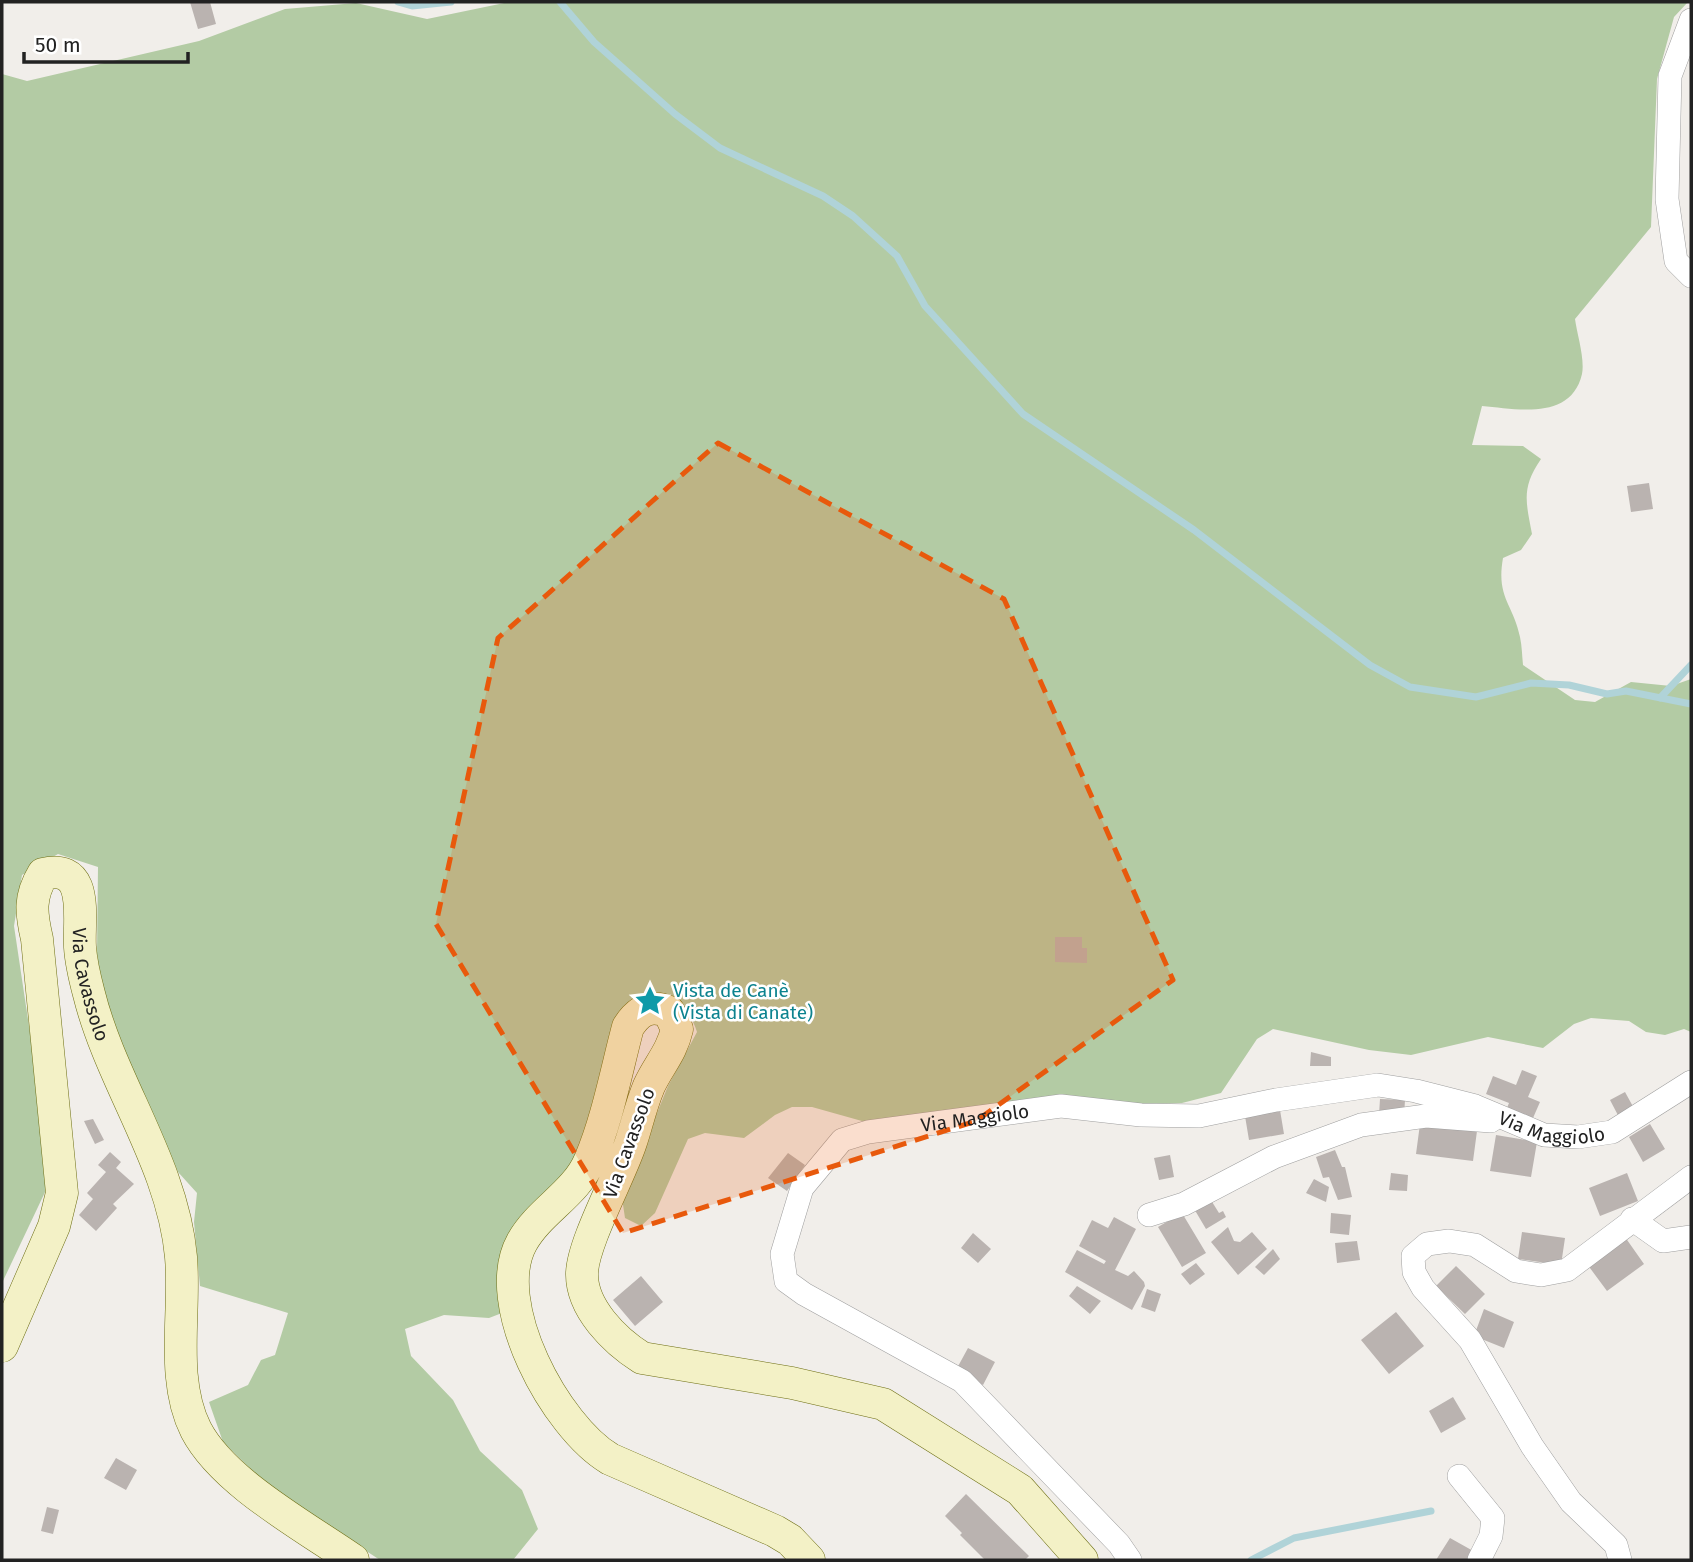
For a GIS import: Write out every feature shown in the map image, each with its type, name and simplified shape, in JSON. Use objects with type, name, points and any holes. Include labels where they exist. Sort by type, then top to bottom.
[{"type":"main road","name":"Via Cavassolo","points":[[2,1346],[54,1226],[62,1193],[37,939],[30,907],[35,887],[44,873],[53,871],[69,878],[82,900],[80,946],[95,1019],[109,1061],[152,1154],[172,1213],[181,1257],[182,1363],[192,1421],[211,1453],[229,1472],[353,1560]]},
{"type":"main road","name":"Via Cavassolo","points":[[809,1560],[790,1540],[775,1531],[610,1459],[593,1448],[573,1425],[548,1387],[520,1333],[514,1304],[514,1271],[522,1242],[540,1219],[570,1190],[590,1160],[628,1027],[639,1013],[647,1009],[657,1007],[668,1012],[677,1029],[670,1054],[650,1083],[640,1107],[631,1142],[586,1258],[584,1288],[597,1314],[627,1348],[642,1357],[792,1383],[883,1404],[1020,1490],[1082,1560]]},
{"type":"street","points":[[1691,20],[1670,76],[1667,199],[1676,261],[1691,276]]},
{"type":"street","name":"Via Maggiolo","points":[[1130,1560],[1119,1544],[962,1381],[804,1294],[786,1280],[782,1254],[802,1188],[842,1140],[868,1132],[1020,1109],[1061,1106],[1141,1115],[1199,1115],[1276,1100],[1378,1086],[1416,1091],[1475,1106],[1544,1135],[1578,1137],[1612,1132],[1691,1082]]},
{"type":"street","points":[[1149,1215],[1184,1204],[1274,1157],[1361,1125],[1426,1116],[1508,1122]]},
{"type":"street","points":[[1620,1560],[1616,1545],[1571,1502],[1532,1446],[1470,1340],[1423,1288],[1414,1272],[1413,1256],[1427,1244],[1449,1241],[1475,1245],[1516,1271],[1541,1275],[1567,1269],[1691,1177]]},
{"type":"street","points":[[1632,1219],[1663,1241],[1691,1237]]},
{"type":"street","points":[[1459,1476],[1493,1518],[1491,1536],[1479,1560]]},
{"type":"highlighted area","points":[[718,443],[1004,599],[1173,980],[976,1121],[623,1233],[436,924],[498,638]]},
{"type":"green space","points":[[509,2],[1688,2],[1674,17],[1657,79],[1651,227],[1575,319],[1583,368],[1576,389],[1567,399],[1555,406],[1541,409],[1482,406],[1472,445],[1523,446],[1541,459],[1530,478],[1527,495],[1532,534],[1521,550],[1503,558],[1501,571],[1503,592],[1520,637],[1523,665],[1575,700],[1595,702],[1631,682],[1671,686],[1691,679],[1691,1032],[1684,1029],[1665,1035],[1646,1032],[1629,1021],[1591,1018],[1574,1024],[1543,1048],[1488,1037],[1411,1055],[1369,1050],[1273,1029],[1257,1039],[1221,1093],[1182,1103],[869,1123],[812,1107],[792,1107],[775,1115],[744,1138],[705,1133],[688,1139],[655,1213],[641,1226],[625,1218],[622,1198],[668,1086],[697,1032],[687,1012],[671,998],[651,993],[641,996],[630,1002],[577,1155],[502,1313],[489,1318],[444,1315],[405,1329],[411,1356],[453,1400],[480,1451],[522,1490],[538,1529],[513,1560],[380,1560],[270,1488],[223,1442],[209,1402],[248,1385],[261,1360],[275,1355],[288,1313],[200,1286],[194,1222],[197,1193],[178,1172],[122,1057],[102,1004],[97,953],[98,867],[58,854],[22,875],[14,926],[45,1133],[46,1190],[2,1283],[2,74],[27,81],[199,41],[285,9],[356,3],[427,19]]},
{"type":"building","points":[[190,2],[210,2],[216,24],[198,29]]},
{"type":"building","points":[[1649,483],[1653,509],[1631,512],[1627,486]]},
{"type":"building","points":[[1055,937],[1082,937],[1082,948],[1087,948],[1087,963],[1055,962]]},
{"type":"building","points":[[1311,1052],[1331,1057],[1331,1066],[1310,1066]]},
{"type":"building","points":[[1522,1070],[1537,1076],[1528,1097],[1540,1102],[1533,1118],[1507,1108],[1509,1103],[1486,1094],[1493,1076],[1516,1085]]},
{"type":"building","points":[[1625,1092],[1636,1112],[1621,1121],[1610,1100]]},
{"type":"building","points":[[1380,1099],[1405,1100],[1404,1117],[1379,1115]]},
{"type":"building","points":[[1280,1110],[1284,1134],[1249,1140],[1245,1116]]},
{"type":"building","points":[[93,1119],[104,1140],[95,1144],[84,1121]]},
{"type":"building","points":[[1420,1124],[1477,1131],[1473,1161],[1416,1154]]},
{"type":"building","points":[[1650,1124],[1665,1149],[1643,1162],[1629,1137]]},
{"type":"building","points":[[1496,1135],[1537,1142],[1531,1177],[1490,1171]]},
{"type":"building","points":[[1335,1150],[1342,1167],[1345,1167],[1352,1197],[1338,1200],[1329,1177],[1323,1178],[1316,1157]]},
{"type":"building","points":[[110,1152],[121,1162],[116,1168],[134,1184],[113,1204],[117,1208],[96,1231],[79,1215],[93,1199],[87,1193],[106,1172],[98,1165]]},
{"type":"building","points":[[788,1153],[805,1165],[787,1191],[768,1178]]},
{"type":"building","points":[[1170,1155],[1174,1177],[1159,1180],[1154,1158]]},
{"type":"building","points":[[1391,1173],[1408,1175],[1407,1191],[1389,1190]]},
{"type":"building","points":[[1627,1173],[1638,1201],[1600,1216],[1589,1188]]},
{"type":"building","points":[[1314,1179],[1329,1187],[1326,1202],[1306,1193]]},
{"type":"building","points":[[1209,1197],[1219,1213],[1223,1211],[1226,1217],[1206,1229],[1193,1207]]},
{"type":"building","points":[[1182,1213],[1206,1253],[1182,1267],[1158,1227]]},
{"type":"building","points":[[1331,1213],[1351,1215],[1349,1235],[1330,1233]]},
{"type":"building","points":[[1114,1217],[1136,1229],[1115,1270],[1128,1276],[1134,1271],[1144,1282],[1145,1286],[1132,1310],[1065,1272],[1077,1250],[1104,1264],[1106,1261],[1079,1246],[1092,1220],[1108,1228]]},
{"type":"building","points":[[1228,1227],[1234,1241],[1240,1242],[1252,1232],[1267,1249],[1238,1275],[1211,1242]]},
{"type":"building","points":[[1522,1232],[1565,1238],[1561,1265],[1518,1259]]},
{"type":"building","points":[[973,1233],[991,1249],[978,1263],[961,1248]]},
{"type":"building","points":[[1625,1237],[1644,1264],[1607,1291],[1587,1264]]},
{"type":"building","points":[[1357,1241],[1360,1260],[1337,1263],[1335,1243]]},
{"type":"building","points":[[1273,1249],[1280,1259],[1264,1275],[1255,1267]]},
{"type":"building","points":[[1196,1263],[1205,1274],[1190,1285],[1181,1274]]},
{"type":"building","points":[[1456,1266],[1485,1294],[1465,1314],[1436,1286]]},
{"type":"building","points":[[641,1276],[663,1302],[635,1326],[613,1300]]},
{"type":"building","points":[[1077,1286],[1101,1301],[1090,1314],[1069,1296]]},
{"type":"building","points":[[1147,1289],[1161,1294],[1155,1312],[1141,1307]]},
{"type":"building","points":[[1484,1309],[1514,1322],[1504,1348],[1474,1336]]},
{"type":"building","points":[[1396,1312],[1424,1346],[1389,1374],[1361,1340]]},
{"type":"building","points":[[968,1348],[995,1362],[983,1385],[956,1370]]},
{"type":"building","points":[[1453,1397],[1466,1419],[1441,1433],[1429,1411]]},
{"type":"building","points":[[116,1458],[137,1470],[126,1490],[104,1478]]},
{"type":"building","points":[[966,1494],[1029,1556],[1025,1560],[985,1560],[960,1535],[962,1533],[945,1516]]},
{"type":"building","points":[[47,1507],[59,1510],[53,1534],[41,1531]]},
{"type":"building","points":[[1450,1538],[1475,1552],[1469,1560],[1436,1560]]},
{"type":"waterway","points":[[398,2],[412,6],[451,2]]},
{"type":"waterway","points":[[560,2],[594,42],[675,114],[720,148],[823,196],[853,216],[897,256],[925,306],[1023,414],[1194,530],[1370,665],[1410,687],[1476,697],[1531,683],[1569,685],[1607,694],[1626,691],[1691,704]]},
{"type":"waterway","points":[[1660,698],[1691,665]]},
{"type":"waterway","points":[[1251,1560],[1294,1538],[1431,1511]]},
{"type":"place","name":"Vista de Canè (Vista di Canate)","points":[[650,1001]]}]
